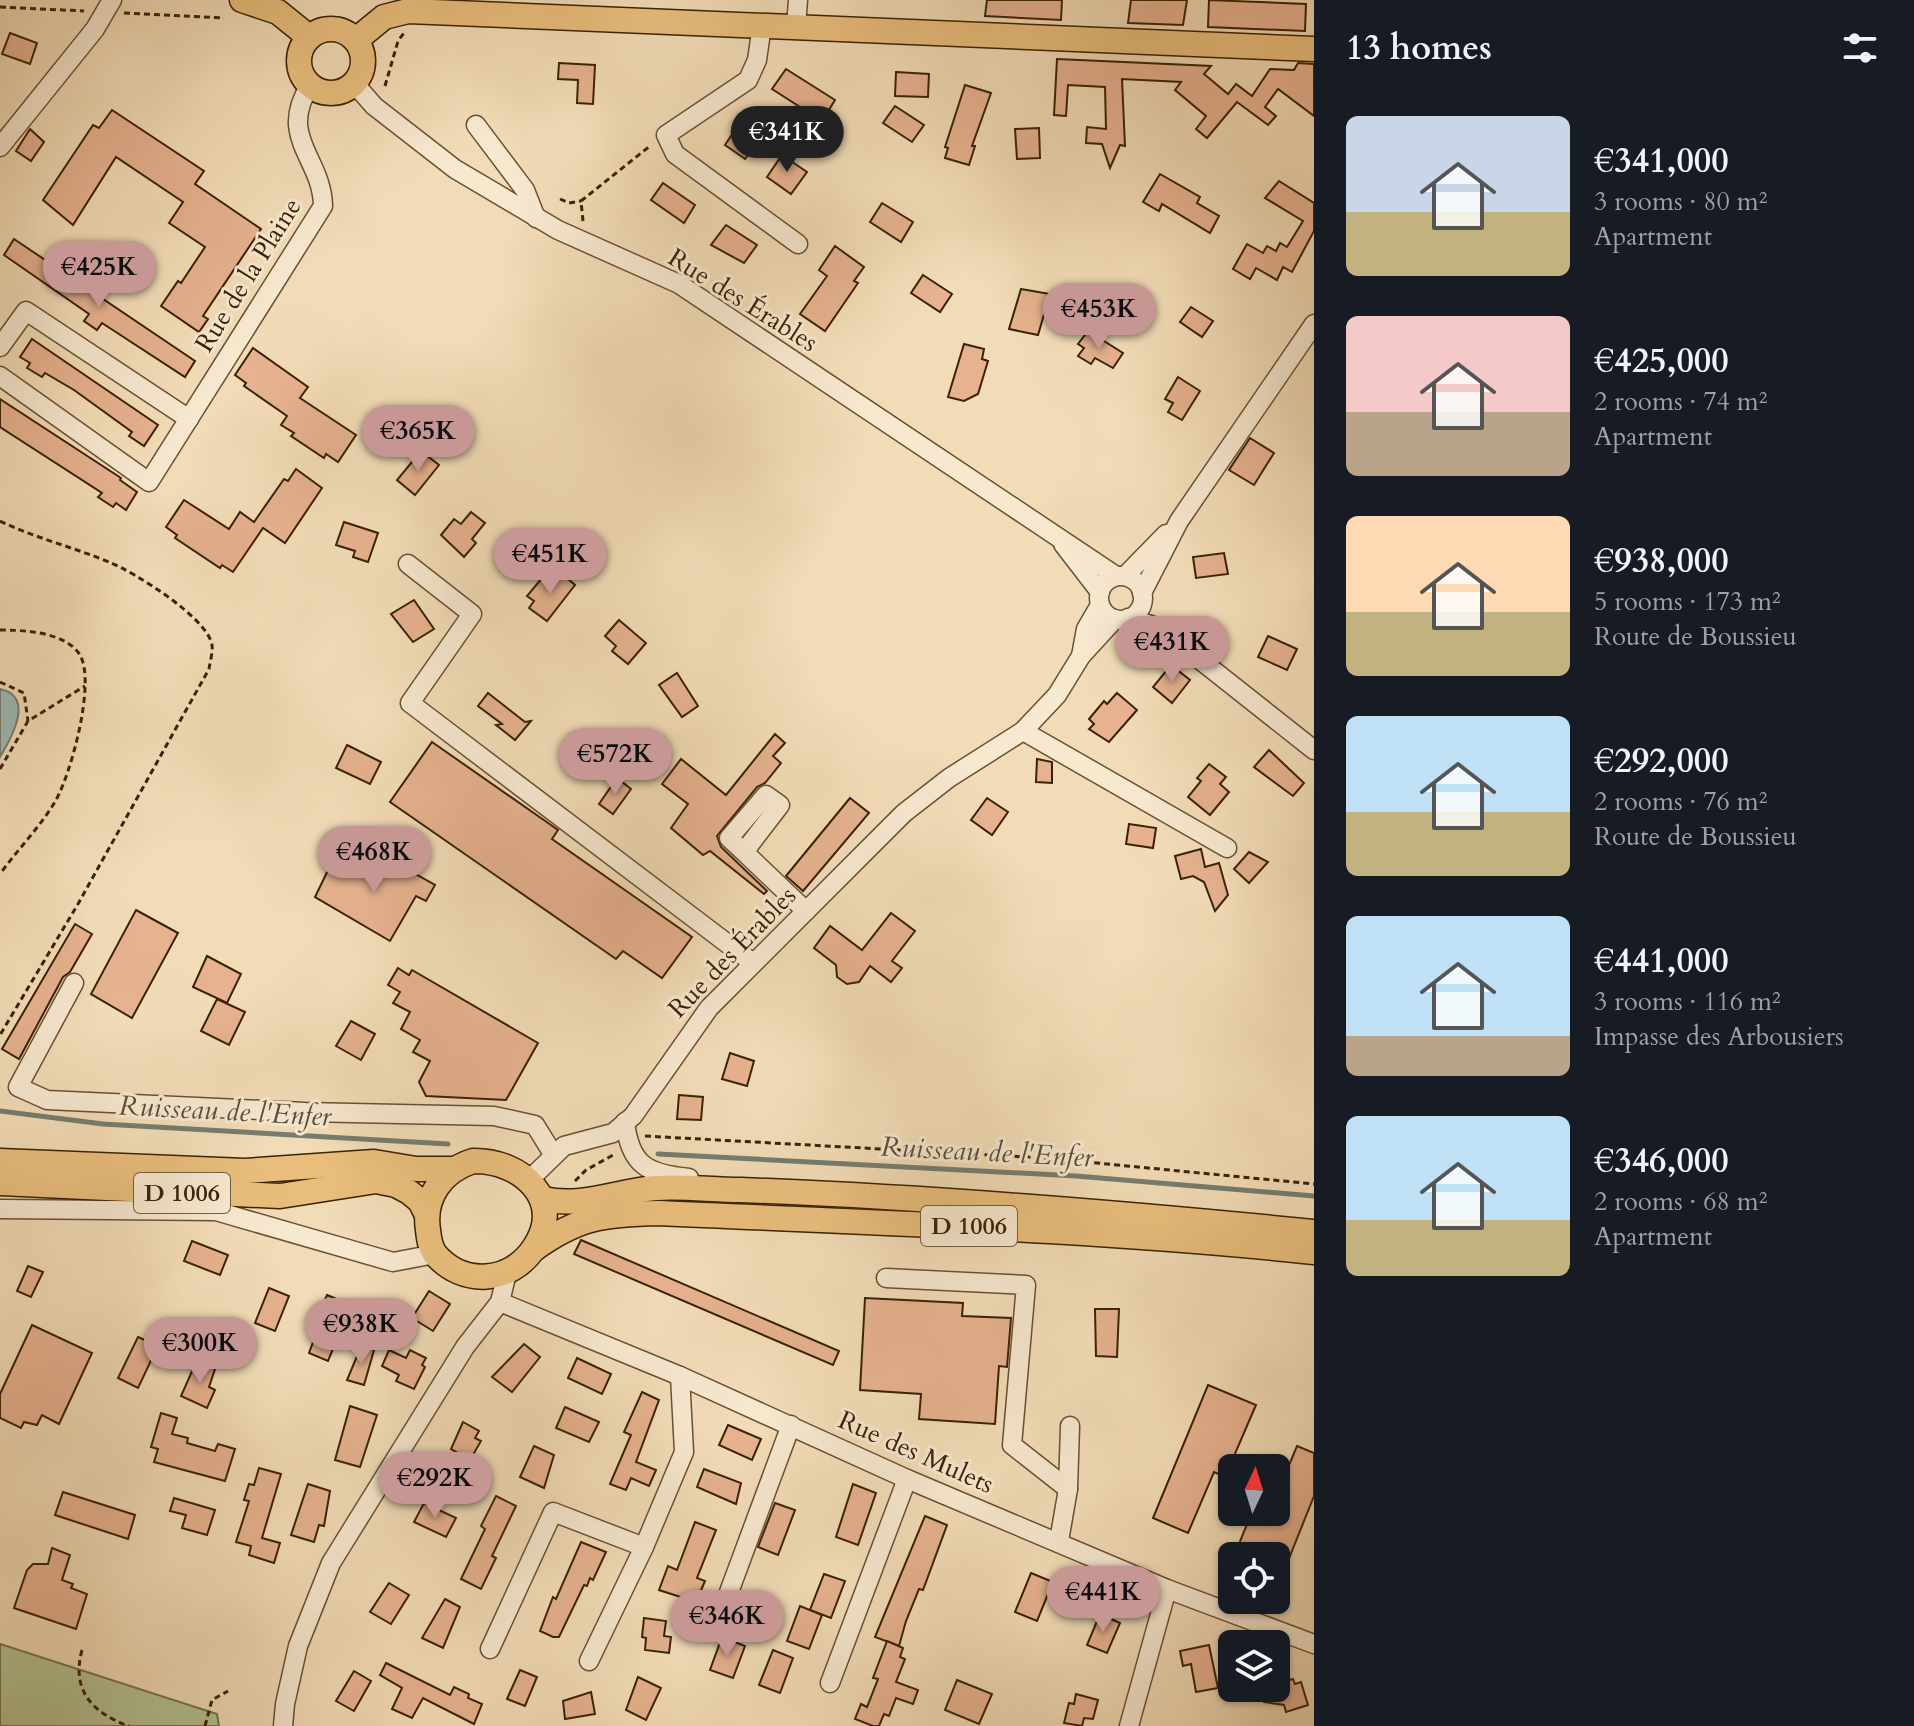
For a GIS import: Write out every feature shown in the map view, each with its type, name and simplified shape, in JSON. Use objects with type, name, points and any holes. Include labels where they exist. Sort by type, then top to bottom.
[{"type":"main road","points":[[242,0],[278,12],[309,37]]},
{"type":"main road","points":[[356,40],[384,17],[408,11],[1314,49]]},
{"type":"main road","points":[[332,29],[356,40],[363,66],[354,83],[337,93],[327,93],[303,78],[299,59],[309,37],[332,29]]},
{"type":"main road","name":"D 1006","points":[[0,1161],[245,1171],[374,1162],[416,1169],[453,1169]]},
{"type":"main road","points":[[473,1161],[507,1165],[546,1195],[543,1232],[522,1263],[507,1273],[483,1278],[459,1273],[435,1254],[430,1243],[426,1213],[434,1190],[453,1169],[473,1161]]},
{"type":"main road","name":"D 1006","points":[[0,1183],[280,1196],[376,1181],[396,1185],[409,1192],[420,1201],[426,1213]]},
{"type":"main road","name":"D 1006","points":[[546,1195],[658,1188],[791,1192],[1018,1206],[1314,1232]]},
{"type":"main road","name":"D 1006","points":[[534,1249],[566,1227],[590,1219],[659,1213],[1015,1228],[1214,1241],[1314,1252]]},
{"type":"street","points":[[0,147],[95,29],[112,0]]},
{"type":"street","points":[[796,26],[798,0]]},
{"type":"street","points":[[762,25],[757,60],[748,80],[666,135],[675,154],[798,244]]},
{"type":"street","name":"Rue des Érables","points":[[354,83],[370,103],[420,144],[479,185],[536,218],[679,284],[1062,542],[1120,576]]},
{"type":"street","name":"Rue de la Plaine","points":[[0,376],[149,482],[323,206],[322,185],[296,132],[298,104],[310,85]]},
{"type":"street","points":[[476,125],[525,190],[536,218]]},
{"type":"street","points":[[0,347],[26,311],[189,419]]},
{"type":"street","points":[[1121,618],[1139,610],[1142,595],[1179,521],[1314,324]]},
{"type":"street","points":[[1179,521],[1120,576],[1108,580],[1100,598],[1121,618],[1151,625],[1175,640],[1314,750]]},
{"type":"street","name":"Rue des Érables","points":[[1062,542],[1100,598],[1086,629],[1081,656]]},
{"type":"street","points":[[408,564],[472,614],[410,703],[753,963]]},
{"type":"street","points":[[1120,576],[1133,579],[1175,640]]},
{"type":"street","name":"Rue des Érables","points":[[546,1195],[553,1154],[576,1142],[613,1133],[633,1116],[691,1031],[753,963],[928,792],[1023,731],[1057,695],[1081,656],[1121,618]]},
{"type":"street","points":[[1023,731],[1227,848]]},
{"type":"street","points":[[744,852],[806,911]]},
{"type":"street","points":[[74,983],[18,1087],[47,1100],[305,1112],[494,1116],[535,1125],[553,1154]]},
{"type":"street","points":[[625,1122],[628,1147],[639,1164],[669,1176],[791,1192]]},
{"type":"street","points":[[0,1209],[216,1211],[393,1262],[435,1254]]},
{"type":"street","points":[[283,1726],[298,1646],[331,1563],[465,1347],[500,1302],[507,1273]]},
{"type":"street","points":[[886,1278],[1026,1285],[1012,1445],[1068,1489]]},
{"type":"street","name":"Rue des Mulets","points":[[500,1302],[680,1376],[907,1479],[1167,1589],[1312,1639]]},
{"type":"street","points":[[589,1661],[644,1547],[684,1452],[680,1376]]},
{"type":"street","points":[[719,1619],[791,1425]]},
{"type":"street","points":[[1059,1541],[1068,1489],[1070,1426]]},
{"type":"street","points":[[830,1683],[907,1479]]},
{"type":"street","points":[[490,1649],[553,1512],[644,1547]]},
{"type":"street","points":[[1129,1726],[1167,1589]]},
{"type":"path","points":[[560,199],[569,203],[581,201],[666,135]]},
{"type":"path","points":[[581,201],[585,242]]},
{"type":"path","points":[[0,521],[72,551],[111,562],[206,629],[213,646],[209,669],[78,904],[0,1035]]},
{"type":"path","points":[[0,630],[63,639],[81,656],[85,686],[72,764],[67,776],[55,801],[0,874]]},
{"type":"path","points":[[0,682],[24,693],[28,721]]},
{"type":"path","points":[[0,769],[28,721],[85,686]]},
{"type":"path","points":[[546,1195],[647,1135],[1045,1158],[1314,1184]]},
{"type":"path","points":[[82,1650],[77,1679],[85,1695],[99,1710],[129,1726]]},
{"type":"path","points":[[205,1726],[212,1700],[228,1691]]},
{"type":"green space","points":[[0,1644],[217,1714],[219,1726],[0,1726]]},
{"type":"water","points":[[0,689],[11,693],[19,708],[15,729],[0,757]]},
{"type":"building","points":[[987,0],[1062,0],[1061,20],[985,16]]},
{"type":"building","points":[[1131,0],[1187,0],[1183,25],[1128,23]]},
{"type":"building","points":[[1209,0],[1306,4],[1305,31],[1208,27]]},
{"type":"building","points":[[10,33],[37,43],[30,64],[2,54]]},
{"type":"building","points":[[1057,59],[1211,66],[1204,74],[1228,94],[1236,84],[1252,96],[1270,69],[1294,70],[1298,63],[1314,64],[1314,116],[1278,89],[1265,107],[1276,116],[1268,125],[1237,102],[1207,138],[1196,129],[1206,116],[1175,90],[1181,82],[1122,79],[1125,146],[1120,145],[1110,168],[1102,144],[1086,143],[1087,127],[1106,129],[1105,87],[1068,85],[1066,116],[1054,115]]},
{"type":"building","points":[[559,63],[595,65],[593,104],[577,103],[578,80],[558,79]]},
{"type":"building","points":[[786,69],[835,100],[822,121],[772,89]]},
{"type":"building","points":[[896,72],[929,74],[928,97],[895,96]]},
{"type":"building","points":[[965,85],[991,93],[972,146],[975,146],[969,165],[945,158],[948,148],[945,147]]},
{"type":"building","points":[[895,106],[924,125],[912,142],[883,123]]},
{"type":"building","points":[[112,110],[204,171],[195,184],[261,229],[203,316],[208,319],[199,332],[161,306],[205,247],[169,223],[183,202],[116,157],[73,225],[43,200],[93,125],[99,128]]},
{"type":"building","points":[[739,124],[760,139],[745,159],[725,145]]},
{"type":"building","points":[[1039,128],[1040,158],[1017,159],[1015,129]]},
{"type":"building","points":[[30,129],[44,142],[31,161],[16,151]]},
{"type":"building","points":[[782,155],[807,172],[791,194],[767,177]]},
{"type":"building","points":[[1160,174],[1200,197],[1197,203],[1219,216],[1210,233],[1162,204],[1159,211],[1143,202]]},
{"type":"building","points":[[1279,181],[1314,203],[1314,231],[1292,272],[1283,267],[1277,280],[1256,268],[1250,279],[1233,269],[1247,244],[1263,253],[1267,246],[1276,251],[1280,243],[1287,247],[1303,221],[1265,198]]},
{"type":"building","points":[[663,183],[695,205],[684,223],[651,200]]},
{"type":"building","points":[[882,203],[913,222],[901,242],[870,222]]},
{"type":"building","points":[[726,225],[757,245],[744,263],[711,245]]},
{"type":"building","points":[[14,239],[195,361],[185,377],[102,323],[97,330],[84,321],[89,314],[4,255]]},
{"type":"building","points":[[835,246],[864,267],[854,281],[858,283],[825,331],[800,314],[827,276],[819,270]]},
{"type":"building","points":[[923,275],[952,294],[940,312],[911,293]]},
{"type":"building","points":[[1021,289],[1050,294],[1038,335],[1009,329]]},
{"type":"building","points":[[1191,307],[1213,321],[1202,337],[1180,322]]},
{"type":"building","points":[[1088,331],[1123,353],[1113,368],[1095,358],[1091,364],[1078,356],[1084,348],[1078,344]]},
{"type":"building","points":[[32,339],[158,425],[144,446],[129,436],[132,432],[74,390],[45,373],[42,377],[27,368],[30,363],[20,357]]},
{"type":"building","points":[[964,344],[984,349],[982,359],[988,361],[978,394],[964,401],[948,397]]},
{"type":"building","points":[[253,348],[308,387],[300,398],[356,435],[338,462],[326,454],[324,458],[291,436],[294,433],[281,425],[287,416],[244,386],[246,383],[235,375]]},
{"type":"building","points":[[1178,377],[1200,391],[1182,420],[1168,412],[1173,403],[1165,399]]},
{"type":"building","points":[[0,399],[121,478],[137,492],[126,510],[116,503],[113,507],[98,497],[102,493],[0,427]]},
{"type":"building","points":[[1250,438],[1274,453],[1254,485],[1229,470]]},
{"type":"building","points":[[421,451],[439,465],[415,495],[397,480]]},
{"type":"building","points":[[296,469],[322,488],[285,543],[263,528],[233,572],[222,565],[220,568],[175,538],[177,535],[166,527],[184,500],[229,529],[240,512],[254,522],[284,479],[288,481]]},
{"type":"building","points":[[471,512],[485,523],[472,539],[476,543],[464,557],[441,535],[454,519],[461,524]]},
{"type":"building","points":[[344,522],[378,533],[368,562],[353,557],[355,551],[336,545]]},
{"type":"building","points":[[1224,553],[1228,574],[1196,578],[1193,557]]},
{"type":"building","points":[[561,573],[575,585],[547,621],[529,608],[534,601],[527,596],[542,578],[551,585]]},
{"type":"building","points":[[414,600],[434,629],[413,642],[391,614]]},
{"type":"building","points":[[619,620],[646,643],[628,664],[612,651],[616,646],[605,636]]},
{"type":"building","points":[[1268,636],[1297,649],[1287,670],[1258,657]]},
{"type":"building","points":[[1171,665],[1190,680],[1172,703],[1153,687]]},
{"type":"building","points":[[677,673],[698,706],[682,717],[659,685]]},
{"type":"building","points":[[488,693],[525,722],[531,721],[515,740],[496,725],[502,724],[478,706]]},
{"type":"building","points":[[1117,693],[1137,710],[1109,742],[1089,729],[1094,724],[1089,719],[1104,701],[1107,704]]},
{"type":"building","points":[[775,734],[785,743],[773,756],[781,763],[717,836],[721,847],[767,891],[764,894],[710,851],[703,855],[671,828],[688,804],[662,784],[681,759],[726,795]]},
{"type":"building","points":[[432,742],[558,830],[552,839],[692,937],[662,978],[623,951],[616,959],[390,802]]},
{"type":"building","points":[[347,745],[381,762],[370,784],[336,768]]},
{"type":"building","points":[[1269,750],[1304,783],[1293,796],[1254,767]]},
{"type":"building","points":[[1037,759],[1052,762],[1052,783],[1036,782]]},
{"type":"building","points":[[1209,764],[1226,777],[1220,784],[1229,792],[1210,815],[1188,797],[1201,781],[1197,778]]},
{"type":"building","points":[[617,778],[631,789],[613,814],[599,804]]},
{"type":"building","points":[[850,798],[869,813],[803,891],[786,876]]},
{"type":"building","points":[[987,798],[1008,812],[992,835],[971,820]]},
{"type":"building","points":[[1129,824],[1156,828],[1153,848],[1126,844]]},
{"type":"building","points":[[1201,849],[1205,867],[1219,863],[1228,895],[1215,911],[1204,882],[1193,876],[1181,879],[1175,856]]},
{"type":"building","points":[[1249,852],[1268,862],[1249,883],[1234,869]]},
{"type":"building","points":[[350,857],[379,873],[387,858],[435,885],[426,901],[416,896],[390,941],[315,897],[330,866],[340,872]]},
{"type":"building","points":[[136,910],[178,933],[132,1018],[91,994]]},
{"type":"building","points":[[891,913],[915,931],[892,961],[902,968],[891,982],[870,966],[859,982],[847,984],[837,977],[836,965],[814,948],[830,926],[862,950]]},
{"type":"building","points":[[75,924],[92,934],[70,972],[63,977],[19,1059],[2,1049]]},
{"type":"building","points":[[207,956],[241,974],[227,1003],[193,987]]},
{"type":"building","points":[[398,968],[409,975],[412,970],[538,1043],[506,1100],[426,1096],[419,1082],[430,1061],[413,1052],[420,1040],[401,1029],[410,1012],[393,1003],[400,992],[388,985]]},
{"type":"building","points":[[217,999],[245,1012],[229,1045],[201,1031]]},
{"type":"building","points":[[351,1021],[375,1034],[361,1060],[336,1046]]},
{"type":"building","points":[[730,1053],[754,1061],[747,1086],[722,1079]]},
{"type":"building","points":[[679,1095],[703,1097],[701,1120],[677,1119]]},
{"type":"building","points":[[581,1240],[839,1351],[833,1365],[574,1254]]},
{"type":"building","points":[[192,1241],[228,1255],[220,1275],[184,1261]]},
{"type":"building","points":[[28,1266],[43,1272],[31,1297],[17,1291]]},
{"type":"building","points":[[269,1288],[289,1296],[275,1331],[255,1323]]},
{"type":"building","points":[[429,1291],[450,1304],[433,1331],[412,1318]]},
{"type":"building","points":[[327,1295],[351,1305],[328,1361],[309,1353],[325,1310],[321,1309]]},
{"type":"building","points":[[865,1298],[963,1303],[962,1316],[1011,1318],[1007,1367],[999,1366],[995,1424],[919,1419],[921,1394],[860,1390]]},
{"type":"building","points":[[1095,1309],[1119,1309],[1117,1357],[1096,1356]]},
{"type":"building","points":[[32,1325],[92,1353],[59,1424],[42,1415],[37,1425],[24,1422],[21,1428],[0,1418],[0,1394]]},
{"type":"building","points":[[138,1337],[158,1346],[138,1388],[118,1378]]},
{"type":"building","points":[[362,1344],[374,1350],[364,1385],[347,1380]]},
{"type":"building","points":[[524,1344],[540,1357],[512,1392],[492,1377]]},
{"type":"building","points":[[389,1350],[406,1358],[410,1350],[426,1358],[414,1389],[396,1381],[399,1375],[382,1366]]},
{"type":"building","points":[[577,1358],[611,1374],[602,1394],[568,1378]]},
{"type":"building","points":[[197,1360],[215,1369],[209,1387],[215,1390],[207,1408],[181,1396]]},
{"type":"building","points":[[1208,1385],[1256,1405],[1235,1454],[1218,1454],[1218,1474],[1214,1472],[1188,1533],[1153,1518]]},
{"type":"building","points":[[642,1392],[659,1400],[636,1462],[656,1470],[649,1486],[631,1478],[626,1490],[610,1484],[631,1435],[624,1432]]},
{"type":"building","points":[[350,1406],[377,1415],[360,1467],[335,1460]]},
{"type":"building","points":[[565,1407],[599,1422],[589,1442],[556,1428]]},
{"type":"building","points":[[161,1413],[177,1418],[172,1434],[188,1438],[187,1443],[215,1451],[218,1444],[235,1449],[225,1481],[154,1462],[158,1449],[151,1447]]},
{"type":"building","points":[[463,1422],[479,1431],[475,1438],[481,1441],[470,1460],[451,1449]]},
{"type":"building","points":[[728,1425],[761,1439],[752,1460],[719,1445]]},
{"type":"building","points":[[534,1446],[554,1455],[544,1488],[520,1477]]},
{"type":"building","points":[[1297,1446],[1314,1453],[1314,1496],[1290,1556],[1290,1542],[1240,1542],[1246,1526],[1290,1526],[1290,1463]]},
{"type":"building","points":[[259,1468],[281,1474],[262,1538],[280,1543],[274,1563],[249,1555],[251,1546],[236,1542],[249,1501],[244,1500],[249,1484],[254,1485]]},
{"type":"building","points":[[704,1469],[741,1483],[736,1504],[697,1487]]},
{"type":"building","points":[[308,1484],[330,1491],[324,1526],[319,1525],[314,1542],[291,1535]]},
{"type":"building","points":[[853,1484],[876,1493],[858,1545],[836,1537]]},
{"type":"building","points":[[63,1492],[135,1515],[128,1539],[55,1515]]},
{"type":"building","points":[[496,1496],[516,1506],[492,1556],[496,1558],[481,1589],[461,1579],[485,1529],[481,1526]]},
{"type":"building","points":[[174,1498],[215,1510],[207,1535],[182,1528],[186,1515],[170,1511]]},
{"type":"building","points":[[424,1503],[456,1518],[446,1537],[414,1522]]},
{"type":"building","points":[[775,1503],[795,1510],[778,1555],[758,1547]]},
{"type":"building","points":[[925,1516],[947,1525],[923,1590],[919,1589],[906,1621],[899,1646],[875,1637]]},
{"type":"building","points":[[695,1522],[716,1530],[697,1578],[705,1581],[696,1602],[659,1590],[668,1566],[677,1570]]},
{"type":"building","points":[[581,1542],[606,1552],[593,1580],[590,1578],[587,1586],[584,1585],[559,1637],[553,1637],[540,1631],[553,1597],[556,1599]]},
{"type":"building","points":[[52,1548],[70,1555],[62,1580],[73,1584],[71,1588],[87,1594],[76,1629],[14,1608],[27,1570],[33,1564],[48,1564]]},
{"type":"building","points":[[1031,1573],[1053,1582],[1037,1621],[1015,1612]]},
{"type":"building","points":[[824,1574],[845,1581],[831,1618],[810,1610]]},
{"type":"building","points":[[389,1583],[409,1595],[391,1624],[370,1612]]},
{"type":"building","points":[[445,1599],[460,1607],[443,1648],[422,1638]]},
{"type":"building","points":[[800,1606],[822,1615],[809,1649],[787,1641]]},
{"type":"building","points":[[1100,1614],[1120,1623],[1107,1653],[1087,1645]]},
{"type":"building","points":[[644,1618],[666,1621],[664,1636],[671,1637],[669,1653],[645,1650],[646,1638],[642,1637]]},
{"type":"building","points":[[722,1637],[745,1646],[733,1678],[710,1670]]},
{"type":"building","points":[[887,1641],[903,1648],[900,1657],[905,1659],[896,1682],[918,1690],[913,1704],[896,1698],[889,1716],[884,1714],[879,1726],[873,1726],[855,1719],[861,1704],[867,1707],[878,1679],[873,1678]]},
{"type":"building","points":[[1209,1645],[1218,1688],[1196,1692],[1191,1664],[1183,1666],[1180,1651]]},
{"type":"building","points":[[773,1650],[793,1658],[780,1693],[759,1685]]},
{"type":"building","points":[[386,1663],[450,1695],[454,1687],[469,1694],[468,1698],[482,1704],[474,1724],[423,1698],[412,1718],[392,1709],[402,1688],[380,1675]]},
{"type":"building","points":[[520,1670],[537,1677],[525,1706],[507,1699]]},
{"type":"building","points":[[354,1671],[371,1681],[354,1711],[336,1701]]},
{"type":"building","points":[[638,1677],[661,1688],[646,1720],[626,1710]]},
{"type":"building","points":[[1293,1679],[1295,1684],[1301,1682],[1308,1705],[1286,1712],[1284,1705],[1264,1702],[1290,1702],[1290,1680]]},
{"type":"building","points":[[957,1680],[992,1694],[979,1724],[945,1710]]},
{"type":"building","points":[[591,1692],[595,1714],[565,1719],[563,1701]]},
{"type":"building","points":[[1076,1694],[1098,1700],[1093,1719],[1084,1718],[1082,1726],[1064,1723],[1069,1703],[1074,1704]]},
{"type":"waterway","name":"Ruisseau de l'Enfer","points":[[0,1111],[103,1124],[448,1144]]},
{"type":"waterway","name":"Ruisseau de l'Enfer","points":[[658,1154],[1076,1176],[1314,1196]]}]
